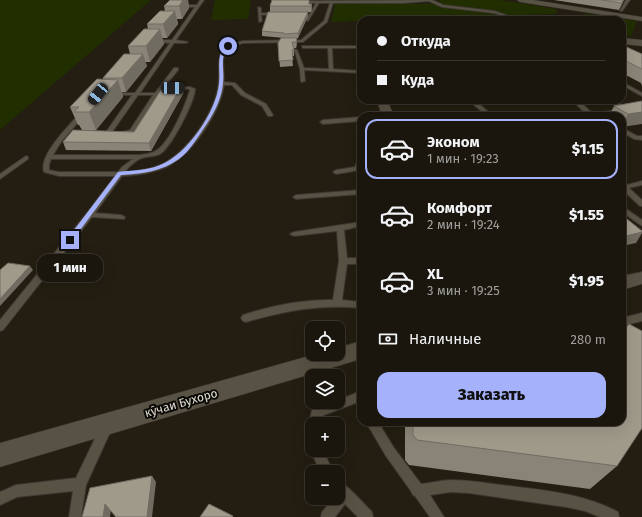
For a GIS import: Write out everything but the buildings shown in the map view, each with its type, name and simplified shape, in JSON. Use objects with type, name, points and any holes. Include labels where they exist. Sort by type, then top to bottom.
[{"type":"street","points":[[520,0],[622,16]]},
{"type":"street","points":[[626,17],[642,19]]},
{"type":"street","points":[[626,41],[642,43]]},
{"type":"street","points":[[626,282],[642,278]]},
{"type":"street","name":"кӯчаи Бухоро","points":[[0,455],[357,351]]},
{"type":"lane","points":[[108,134],[202,0]]},
{"type":"lane","points":[[294,0],[294,2],[429,0],[442,6],[494,12],[504,15]]},
{"type":"lane","points":[[621,10],[628,0]]},
{"type":"lane","points":[[308,20],[318,2]]},
{"type":"lane","points":[[89,105],[48,157],[45,167],[46,172],[120,174],[140,172],[168,164],[182,154],[210,115],[218,98],[221,83],[221,54],[226,47],[243,42],[302,41],[326,21],[332,2]]},
{"type":"lane","points":[[173,7],[198,6]]},
{"type":"lane","points":[[259,8],[260,21]]},
{"type":"lane","points":[[575,16],[583,10]]},
{"type":"lane","points":[[260,14],[280,14]]},
{"type":"lane","points":[[303,14],[310,14]]},
{"type":"lane","points":[[180,22],[187,22]]},
{"type":"lane","points":[[143,41],[186,42]]},
{"type":"lane","points":[[303,47],[357,47]]},
{"type":"lane","points":[[330,47],[331,69]]},
{"type":"lane","points":[[295,50],[302,68],[303,81]]},
{"type":"lane","points":[[150,64],[157,64]]},
{"type":"lane","points":[[302,68],[357,72]]},
{"type":"lane","points":[[94,134],[128,134],[132,131],[160,88],[176,69]]},
{"type":"lane","points":[[221,83],[233,84],[240,92],[264,105],[270,114]]},
{"type":"lane","points":[[626,85],[642,95]]},
{"type":"lane","points":[[48,157],[139,157],[156,153],[166,145],[190,100],[193,90],[160,88]]},
{"type":"lane","points":[[106,94],[156,94]]},
{"type":"lane","points":[[476,104],[486,112]]},
{"type":"lane","points":[[580,104],[590,112]]},
{"type":"lane","points":[[617,104],[627,110]]},
{"type":"lane","points":[[616,112],[642,107]]},
{"type":"lane","points":[[323,122],[357,120]]},
{"type":"lane","points":[[626,132],[636,138],[642,138]]},
{"type":"lane","points":[[66,134],[73,134]]},
{"type":"lane","points":[[0,327],[90,215],[124,168],[139,157]]},
{"type":"lane","points":[[0,177],[26,158]]},
{"type":"lane","points":[[336,172],[357,169]]},
{"type":"lane","points":[[626,187],[642,183]]},
{"type":"lane","points":[[626,189],[642,204]]},
{"type":"lane","points":[[296,197],[357,192]]},
{"type":"lane","points":[[626,211],[642,224]]},
{"type":"lane","points":[[90,215],[121,217]]},
{"type":"lane","points":[[294,234],[357,225]]},
{"type":"lane","points":[[337,303],[343,261],[340,228]]},
{"type":"lane","points":[[343,261],[357,261]]},
{"type":"lane","points":[[246,318],[299,304],[337,303],[357,305]]},
{"type":"lane","points":[[626,321],[642,317]]},
{"type":"lane","points":[[316,417],[316,414],[320,410],[357,399]]},
{"type":"lane","points":[[75,517],[80,484],[94,457],[108,423]]},
{"type":"lane","points":[[374,426],[390,452],[438,517]]},
{"type":"lane","points":[[0,499],[16,492],[80,484]]},
{"type":"lane","points":[[418,491],[451,486],[477,488],[579,503],[598,509],[613,517]]},
{"type":"lane","points":[[345,494],[367,517]]},
{"type":"lane","points":[[327,517],[334,505]]},
{"type":"green space","points":[[0,0],[151,0],[0,130]]},
{"type":"green space","points":[[215,0],[251,0],[248,19],[211,20]]},
{"type":"green space","points":[[439,0],[498,0],[557,9],[556,14],[491,16],[357,16],[357,21],[331,22],[335,4],[440,4]]},
{"type":"green space","points":[[586,13],[605,16],[582,16]]},
{"type":"green space","points":[[626,19],[637,21],[631,36],[626,35]]},
{"type":"route","points":[[70,240],[120,174],[140,172],[168,164],[178,158],[188,148],[207,120],[218,98],[221,87],[221,54],[228,46]]}]
